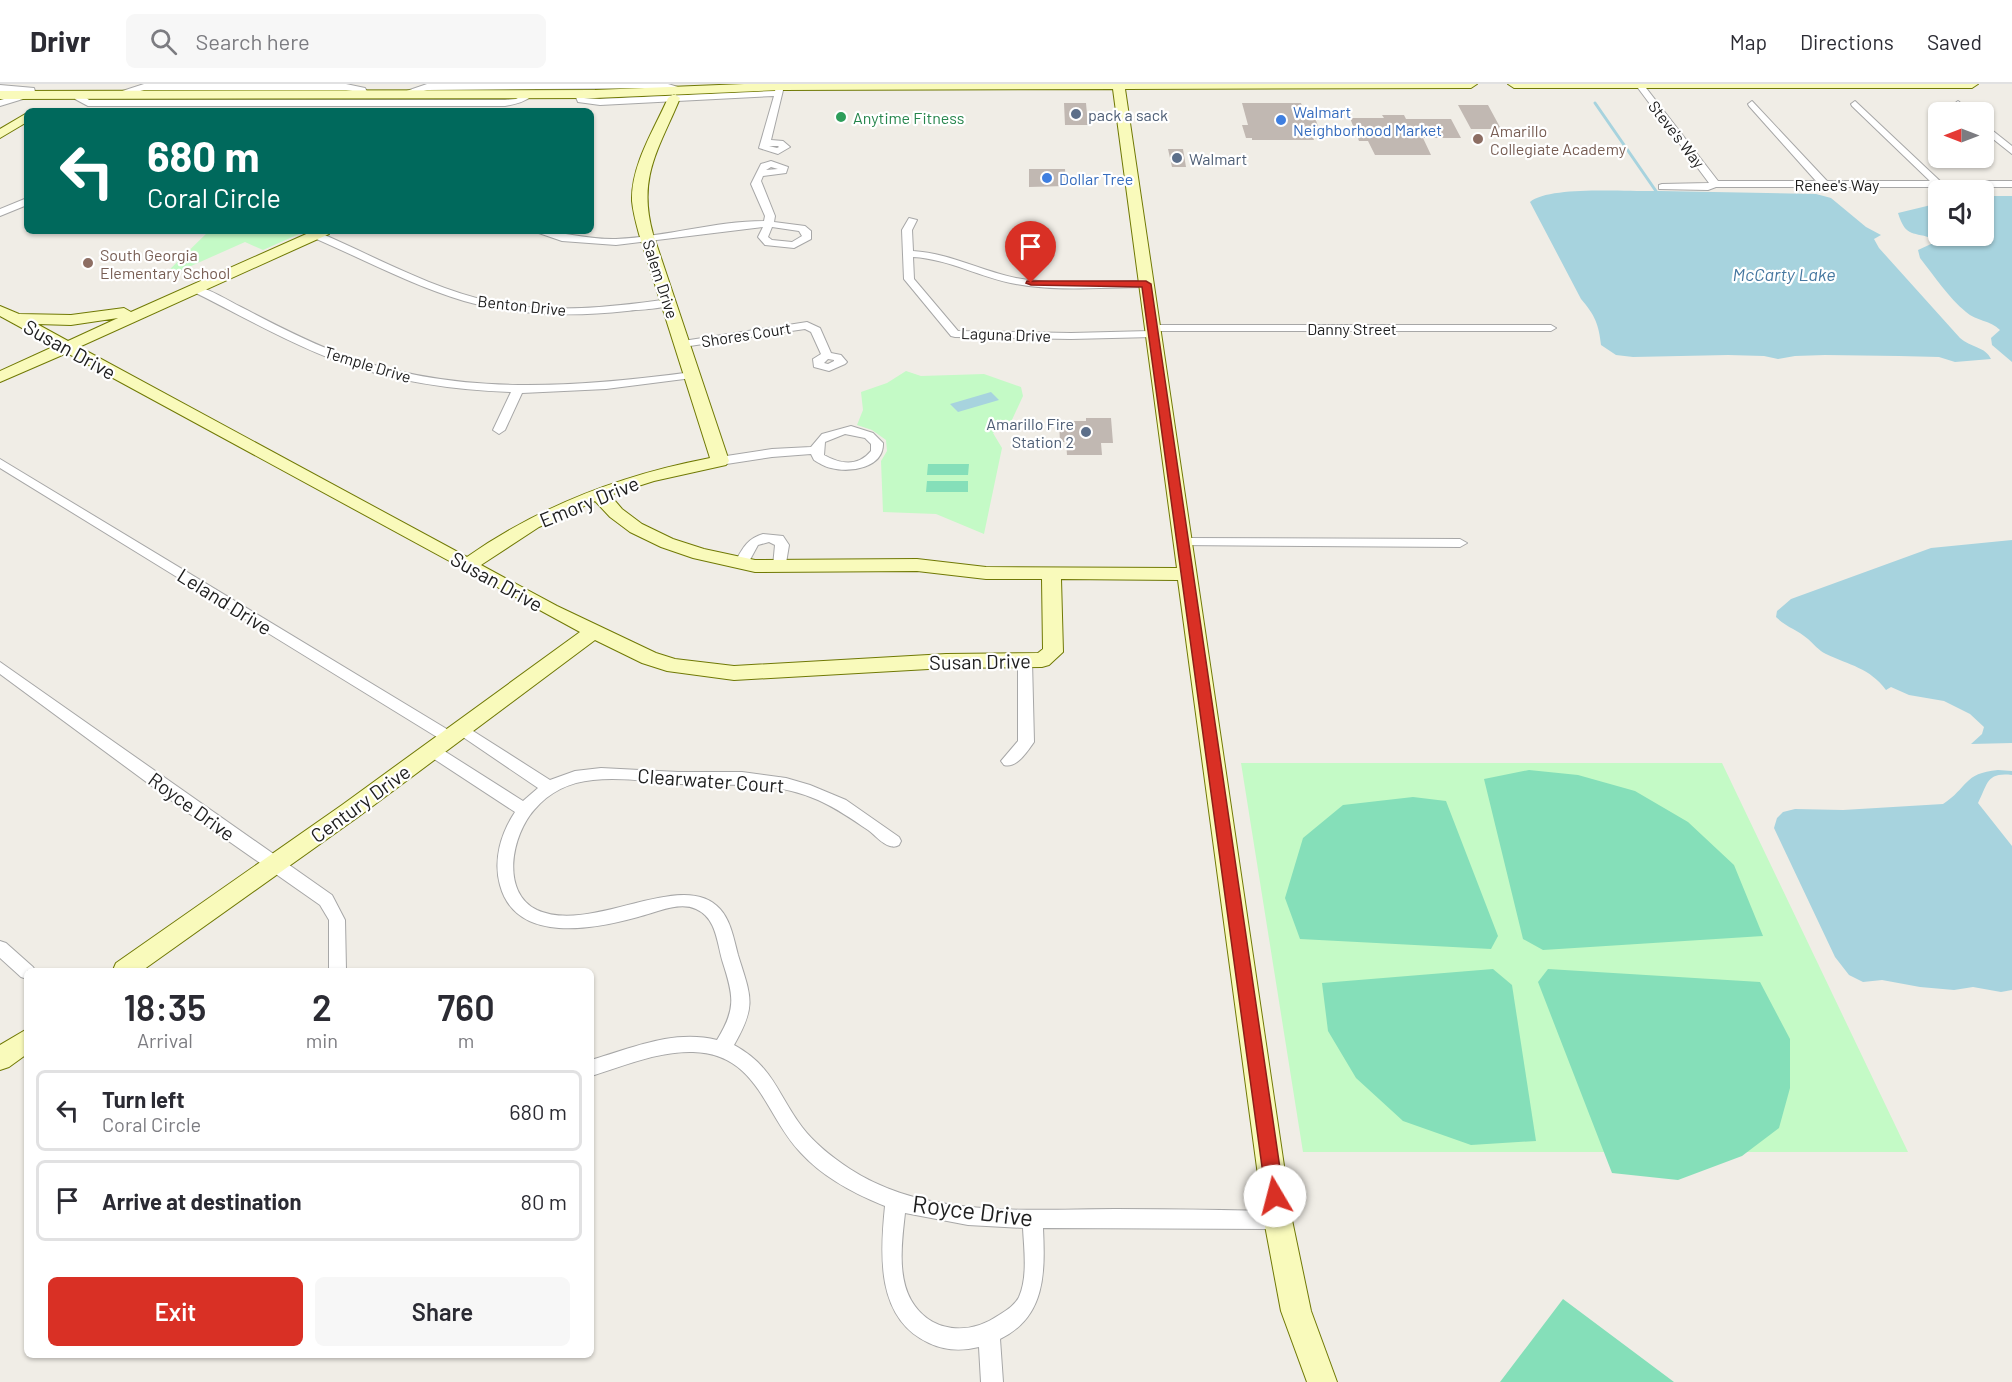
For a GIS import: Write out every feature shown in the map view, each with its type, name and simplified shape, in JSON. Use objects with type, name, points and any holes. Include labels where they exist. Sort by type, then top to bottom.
[{"type":"main road","points":[[38,108],[65,84]]},
{"type":"main road","points":[[383,95],[391,84]]},
{"type":"main road","points":[[0,95],[399,95],[495,89],[529,95],[679,94],[831,85],[1471,84]]},
{"type":"main road","points":[[1514,84],[1972,84]]},
{"type":"main road","points":[[1118,85],[1278,1220],[1296,1311],[1322,1382]]},
{"type":"main road","points":[[550,108],[558,94]]},
{"type":"main road","name":"Salem Drive","points":[[679,94],[644,172],[640,208],[720,461]]},
{"type":"main road","points":[[0,134],[24,119]]},
{"type":"main road","points":[[0,377],[318,234]]},
{"type":"main road","points":[[7,314],[71,320],[154,307]]},
{"type":"main road","name":"Susan Drive","points":[[7,314],[593,633],[649,658],[674,666],[734,673],[946,661],[1034,661]]},
{"type":"main road","name":"Emory Drive","points":[[468,565],[533,523],[599,494],[668,471],[720,461]]},
{"type":"main road","points":[[599,494],[616,513],[646,533],[689,551],[741,564],[917,565],[986,573],[1051,575],[1187,574]]},
{"type":"main road","points":[[1034,661],[1053,652],[1051,575]]},
{"type":"main road","name":"Century Drive","points":[[127,968],[448,740],[593,633]]},
{"type":"main road","points":[[0,1059],[24,1042]]},
{"type":"street","name":"Steve's Way","points":[[1639,84],[1715,184]]},
{"type":"street","points":[[114,95],[135,88],[172,85],[356,88],[362,90],[365,95]]},
{"type":"street","points":[[495,89],[661,85],[679,94]]},
{"type":"street","points":[[0,88],[31,90],[29,95],[0,103]]},
{"type":"street","points":[[766,143],[779,89]]},
{"type":"street","points":[[79,95],[79,99],[88,103],[505,102],[529,95]]},
{"type":"street","points":[[1752,104],[1824,184]]},
{"type":"street","points":[[1855,104],[1934,180]]},
{"type":"street","points":[[1994,135],[2012,151]]},
{"type":"street","points":[[545,234],[579,242],[614,242],[752,224],[769,225],[770,216],[756,184],[759,174]]},
{"type":"street","name":"Renee's Way","points":[[1662,187],[1708,187],[1715,184],[1928,184]]},
{"type":"street","name":"Renee's Way","points":[[1994,184],[2012,184]]},
{"type":"street","points":[[0,213],[24,202]]},
{"type":"street","name":"Laguna Drive","points":[[912,219],[907,230],[909,279],[955,334],[1071,336],[1153,331]]},
{"type":"street","name":"Benton Drive","points":[[322,234],[447,292],[498,305],[554,310],[588,310],[670,302]]},
{"type":"street","points":[[908,254],[936,255],[991,276],[1018,281],[1068,284],[1146,284]]},
{"type":"street","name":"Temple Drive","points":[[195,289],[350,362],[417,379],[518,389],[600,387],[692,375]]},
{"type":"street","name":"Shores Court","points":[[683,344],[807,325],[816,330],[827,356]]},
{"type":"street","name":"Danny Street","points":[[1153,331],[1551,328]]},
{"type":"street","points":[[499,430],[518,389]]},
{"type":"street","points":[[845,431],[864,432],[874,437],[880,444],[879,452],[873,459],[849,467],[825,463],[818,457],[815,450],[818,443],[826,436],[845,431]]},
{"type":"street","points":[[720,461],[772,453],[815,450]]},
{"type":"street","name":"Leland Drive","points":[[0,463],[448,740],[524,810]]},
{"type":"street","points":[[741,564],[752,543],[766,537],[778,539],[782,545],[780,566]]},
{"type":"street","points":[[1182,542],[1460,543]]},
{"type":"street","points":[[1009,761],[1026,742],[1034,661]]},
{"type":"street","name":"Royce Drive","points":[[0,667],[326,900],[337,920],[338,968]]},
{"type":"street","points":[[448,740],[550,788]]},
{"type":"street","name":"Clearwater Court","points":[[524,810],[550,788],[570,778],[593,772],[677,778],[740,778],[774,781],[833,798],[863,817],[893,841]]},
{"type":"street","points":[[524,810],[516,824],[504,860],[505,880],[513,899],[529,913],[558,922],[583,921],[612,918],[686,900],[703,903],[717,916],[743,995],[742,1014],[722,1049]]},
{"type":"street","points":[[0,948],[24,969]]},
{"type":"street","name":"Royce Drive","points":[[594,1067],[656,1049],[683,1044],[705,1045],[722,1049],[744,1060],[763,1077],[809,1149],[835,1170],[875,1192],[920,1208],[1033,1219],[1278,1220]]},
{"type":"street","points":[[896,1200],[892,1245],[897,1291],[904,1309],[922,1328],[948,1341],[977,1338],[999,1330],[1026,1306],[1034,1279],[1033,1219]]},
{"type":"street","points":[[989,1334],[992,1382]]},
{"type":"green space","points":[[206,234],[299,234],[263,250],[245,242],[173,274],[165,274]]},
{"type":"green space","points":[[906,371],[921,376],[984,374],[1021,387],[1023,396],[1011,422],[993,433],[1002,448],[984,534],[936,514],[883,512],[881,461],[887,451],[886,440],[872,430],[857,425],[863,410],[861,392],[887,383]]},
{"type":"green space","points":[[928,464],[969,464],[968,475],[927,475]]},
{"type":"green space","points":[[927,481],[968,481],[968,492],[926,492]]},
{"type":"green space","points":[[1241,763],[1722,763],[1908,1152],[1303,1152]]},
{"type":"green space","points":[[1529,770],[1578,775],[1635,791],[1688,822],[1734,865],[1763,936],[1543,950],[1523,939],[1484,779]]},
{"type":"green space","points":[[1413,797],[1446,801],[1498,936],[1491,949],[1300,939],[1285,898],[1303,838],[1343,805]]},
{"type":"green space","points":[[1493,969],[1512,985],[1536,1141],[1471,1145],[1403,1121],[1356,1078],[1328,1031],[1322,983]]},
{"type":"green space","points":[[1548,969],[1760,982],[1790,1039],[1790,1088],[1779,1128],[1742,1156],[1678,1180],[1612,1173],[1538,982]]},
{"type":"green space","points":[[1563,1299],[1674,1382],[1500,1382]]},
{"type":"water","name":"McCarty Lake","points":[[1572,191],[1816,194],[1831,198],[1866,227],[1881,235],[1874,239],[1879,248],[1960,338],[1982,349],[1991,359],[1955,362],[1939,357],[1899,356],[1825,355],[1778,359],[1764,356],[1728,355],[1633,357],[1616,355],[1601,345],[1593,315],[1581,299],[1530,202],[1554,193]]},
{"type":"water","points":[[1994,196],[2012,196],[2012,362],[1992,345],[1991,338],[2000,330],[1970,315],[1959,306],[1920,258],[1918,250],[1928,245],[1994,246]]},
{"type":"water","points":[[1927,206],[1928,237],[1908,231],[1898,213]]},
{"type":"water","points":[[991,392],[999,400],[958,412],[950,404]]},
{"type":"water","points":[[2012,540],[2012,743],[1971,744],[1982,734],[1984,727],[1970,714],[1944,701],[1909,695],[1891,687],[1886,690],[1866,672],[1823,652],[1776,617],[1777,611],[1791,599],[1931,548]]},
{"type":"water","points":[[1998,770],[2012,771],[2012,775],[1997,775],[1992,778],[1986,785],[1978,803],[2012,846],[2012,990],[2001,992],[1973,987],[1954,990],[1882,980],[1863,982],[1849,975],[1835,957],[1774,828],[1777,818],[1783,812],[1795,809],[1843,810],[1943,804],[1978,774]]},
{"type":"building","name":"pack a sack","points":[[1064,103],[1086,103],[1088,125],[1065,125]]},
{"type":"building","name":"Walmart Neighborhood Market","points":[[1242,103],[1301,103],[1305,115],[1314,115],[1318,126],[1309,126],[1314,140],[1252,140],[1252,138],[1246,138],[1242,125],[1248,125]]},
{"type":"building","name":"Amarillo Collegiate Academy","points":[[1458,105],[1488,105],[1501,129],[1471,129]]},
{"type":"building","name":"Amarillo Collegiate Academy","points":[[1382,115],[1404,115],[1406,119],[1451,119],[1461,138],[1423,138],[1431,155],[1375,155],[1368,141],[1359,141],[1350,118],[1384,118]]},
{"type":"building","name":"Walmart","points":[[1168,149],[1183,149],[1186,167],[1172,167]]},
{"type":"building","name":"Dollar Tree","points":[[1029,169],[1065,169],[1066,186],[1029,187]]},
{"type":"building","name":"Amarillo Fire Station 2","points":[[1086,418],[1111,418],[1113,443],[1101,443],[1102,455],[1067,455],[1066,442],[1060,442],[1059,421],[1086,421]]},
{"type":"waterway","points":[[1595,103],[1658,194]]},
{"type":"place","name":"pack a sack","points":[[1076,114]]},
{"type":"place","name":"Anytime Fitness","points":[[841,117]]},
{"type":"place","name":"Walmart Neighborhood Market","points":[[1281,120]]},
{"type":"place","name":"Amarillo Collegiate Academy","points":[[1478,139]]},
{"type":"place","name":"Walmart","points":[[1177,158]]},
{"type":"place","name":"Dollar Tree","points":[[1047,178]]},
{"type":"place","name":"South Georgia Elementary School","points":[[88,263]]},
{"type":"place","name":"Amarillo Fire Station 2","points":[[1086,432]]},
{"type":"route","points":[[1031,283],[1146,284],[1275,1196]]}]
